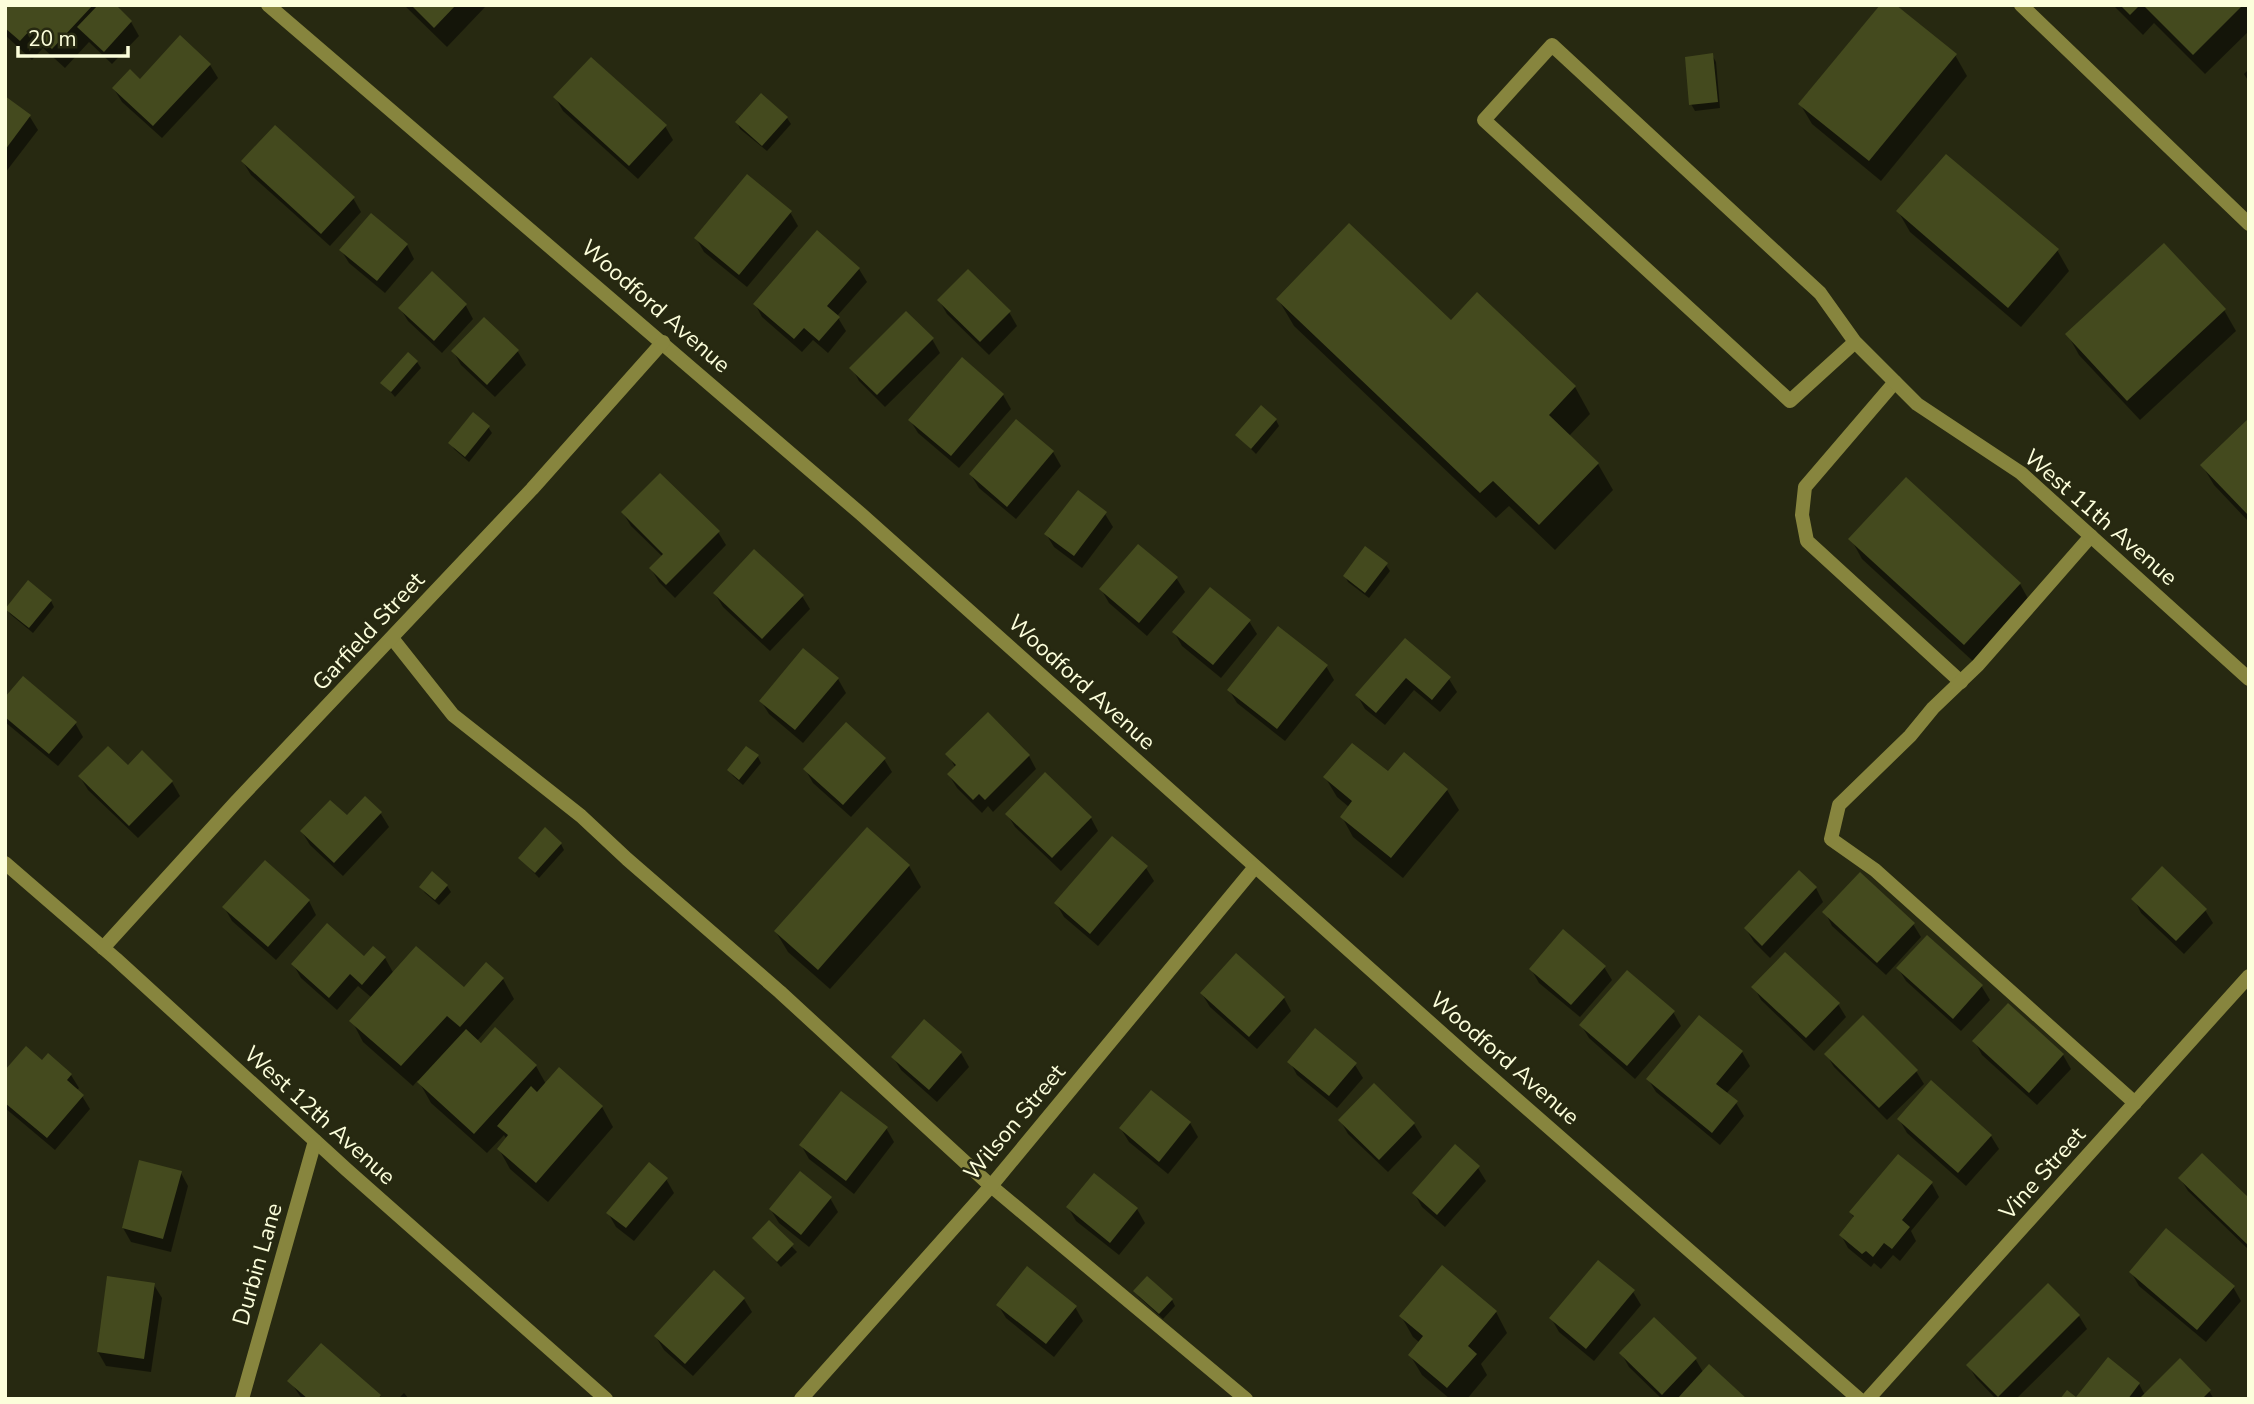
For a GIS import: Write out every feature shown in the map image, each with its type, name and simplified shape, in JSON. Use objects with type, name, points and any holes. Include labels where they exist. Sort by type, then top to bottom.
[{"type":"street","name":"Woodford Avenue","points":[[268,5],[861,514],[1255,867],[1859,1399]]},
{"type":"street","points":[[2021,5],[2249,224]]},
{"type":"street","name":"West 11th Avenue","points":[[1855,342],[1790,401],[1484,120],[1552,45],[1820,293],[1855,342],[1917,404],[2021,472],[2249,679]]},
{"type":"street","name":"Garfield Street","points":[[103,948],[235,803],[531,489],[663,342]]},
{"type":"street","points":[[1895,382],[1805,487],[1802,516],[1807,541],[1961,682]]},
{"type":"street","points":[[2091,536],[1978,665],[1839,805],[1831,839],[1875,870],[2135,1103]]},
{"type":"street","points":[[392,638],[453,715],[581,816],[626,859],[780,992],[991,1186],[1246,1399]]},
{"type":"street","name":"West 12th Avenue","points":[[5,863],[606,1399]]},
{"type":"street","name":"Wilson Street","points":[[801,1399],[991,1186],[1255,867]]},
{"type":"street","name":"Vine Street","points":[[1868,1399],[2249,976]]},
{"type":"street","name":"Durbin Lane","points":[[242,1399],[315,1141]]},
{"type":"building","points":[[5,5],[93,5],[52,49],[31,29],[20,41],[5,28]]},
{"type":"building","points":[[98,5],[116,5],[132,21],[104,52],[77,27]]},
{"type":"building","points":[[411,5],[456,5],[434,28]]},
{"type":"building","points":[[1880,5],[1896,5],[1957,54],[1869,161],[1798,104]]},
{"type":"building","points":[[2120,5],[2140,5],[2130,15]]},
{"type":"building","points":[[2143,5],[2243,5],[2193,55]]},
{"type":"building","points":[[180,35],[211,64],[153,126],[112,88],[130,69],[140,79]]},
{"type":"building","points":[[1713,53],[1718,102],[1689,105],[1685,57]]},
{"type":"building","points":[[591,57],[667,125],[629,166],[553,97]]},
{"type":"building","points":[[761,93],[788,117],[762,146],[735,122]]},
{"type":"building","points":[[5,96],[31,115],[5,150]]},
{"type":"building","points":[[275,125],[355,197],[321,234],[241,161]]},
{"type":"building","points":[[1946,154],[2059,249],[2008,308],[1896,211]]},
{"type":"building","points":[[747,174],[792,211],[739,275],[694,238]]},
{"type":"building","points":[[371,213],[408,244],[377,281],[339,250]]},
{"type":"building","points":[[1349,223],[1451,320],[1477,292],[1576,386],[1549,415],[1599,463],[1539,525],[1493,481],[1480,493],[1276,299]]},
{"type":"building","points":[[817,230],[860,268],[827,306],[840,317],[819,341],[804,328],[794,339],[753,304]]},
{"type":"building","points":[[2164,243],[2226,309],[2127,401],[2065,334]]},
{"type":"building","points":[[968,269],[1011,311],[980,342],[937,300]]},
{"type":"building","points":[[432,271],[467,304],[434,341],[398,308]]},
{"type":"building","points":[[906,311],[934,338],[877,395],[849,368]]},
{"type":"building","points":[[484,317],[519,350],[487,385],[451,351]]},
{"type":"building","points":[[408,352],[418,361],[391,392],[380,383]]},
{"type":"building","points":[[962,357],[1004,394],[951,456],[908,420]]},
{"type":"building","points":[[1261,405],[1277,419],[1251,449],[1235,435]]},
{"type":"building","points":[[473,412],[490,426],[465,457],[448,443]]},
{"type":"building","points":[[2249,418],[2249,516],[2200,465]]},
{"type":"building","points":[[1016,419],[1054,451],[1007,507],[969,474]]},
{"type":"building","points":[[660,473],[720,531],[666,585],[649,568],[663,554],[621,512]]},
{"type":"building","points":[[1906,477],[2021,583],[1964,645],[1848,539]]},
{"type":"building","points":[[1078,490],[1107,512],[1074,556],[1044,534]]},
{"type":"building","points":[[1138,544],[1178,577],[1139,623],[1099,589]]},
{"type":"building","points":[[1365,546],[1388,563],[1365,593],[1343,576]]},
{"type":"building","points":[[754,549],[804,595],[762,639],[713,593]]},
{"type":"building","points":[[28,580],[52,600],[29,628],[5,609]]},
{"type":"building","points":[[1210,587],[1251,620],[1213,665],[1172,632]]},
{"type":"building","points":[[1278,626],[1328,665],[1277,729],[1227,690]]},
{"type":"building","points":[[1405,638],[1451,677],[1432,700],[1406,678],[1376,713],[1355,695]]},
{"type":"building","points":[[803,648],[839,678],[795,730],[759,701]]},
{"type":"building","points":[[23,676],[77,722],[49,754],[5,717],[5,697]]},
{"type":"building","points":[[988,712],[1030,755],[985,800],[979,794],[973,800],[947,774],[956,765],[945,754]]},
{"type":"building","points":[[846,722],[886,758],[843,805],[803,769]]},
{"type":"building","points":[[1352,743],[1388,771],[1404,752],[1448,789],[1391,858],[1340,817],[1352,801],[1323,777]]},
{"type":"building","points":[[108,746],[128,765],[142,750],[173,781],[129,826],[78,776]]},
{"type":"building","points":[[746,746],[759,755],[739,780],[727,770]]},
{"type":"building","points":[[1045,772],[1092,817],[1052,858],[1005,814]]},
{"type":"building","points":[[365,796],[382,812],[334,863],[300,831],[330,800],[347,815]]},
{"type":"building","points":[[545,827],[562,843],[535,873],[518,858]]},
{"type":"building","points":[[867,827],[910,865],[818,970],[774,931]]},
{"type":"building","points":[[1112,836],[1148,866],[1090,934],[1054,903]]},
{"type":"building","points":[[265,860],[310,900],[268,947],[222,907]]},
{"type":"building","points":[[2162,866],[2207,909],[2176,941],[2131,899]]},
{"type":"building","points":[[1799,870],[1817,887],[1762,946],[1744,928]]},
{"type":"building","points":[[432,871],[448,885],[435,900],[419,887]]},
{"type":"building","points":[[1860,872],[1915,923],[1877,963],[1822,912]]},
{"type":"building","points":[[327,923],[364,956],[373,946],[386,957],[362,985],[350,974],[329,998],[291,964]]},
{"type":"building","points":[[1563,929],[1606,966],[1571,1005],[1529,969]]},
{"type":"building","points":[[1927,935],[1983,985],[1953,1019],[1896,968]]},
{"type":"building","points":[[416,946],[464,987],[486,962],[504,978],[460,1027],[447,1016],[401,1066],[349,1021]]},
{"type":"building","points":[[1785,952],[1840,1003],[1806,1038],[1751,987]]},
{"type":"building","points":[[1236,953],[1285,997],[1249,1037],[1200,993]]},
{"type":"building","points":[[1627,970],[1675,1011],[1627,1066],[1579,1025]]},
{"type":"building","points":[[2008,1003],[2064,1054],[2029,1093],[1972,1041]]},
{"type":"building","points":[[1699,1015],[1743,1051],[1716,1084],[1738,1101],[1712,1133],[1646,1079]]},
{"type":"building","points":[[1863,1015],[1918,1070],[1879,1108],[1824,1054]]},
{"type":"building","points":[[924,1019],[962,1052],[929,1090],[891,1057]]},
{"type":"building","points":[[495,1027],[537,1065],[474,1134],[417,1082],[466,1029],[481,1043]]},
{"type":"building","points":[[1315,1028],[1357,1063],[1329,1096],[1287,1062]]},
{"type":"building","points":[[26,1046],[42,1060],[48,1053],[72,1074],[67,1080],[84,1095],[47,1138],[5,1103],[5,1070]]},
{"type":"building","points":[[559,1067],[603,1106],[536,1183],[497,1149],[508,1135],[497,1126],[531,1086],[537,1092]]},
{"type":"building","points":[[1931,1080],[1992,1135],[1958,1173],[1897,1119]]},
{"type":"building","points":[[1374,1083],[1415,1123],[1379,1160],[1338,1120]]},
{"type":"building","points":[[1151,1090],[1191,1122],[1159,1162],[1119,1128]]},
{"type":"building","points":[[841,1091],[888,1127],[846,1181],[799,1145]]},
{"type":"building","points":[[1455,1144],[1480,1166],[1437,1215],[1412,1193]]},
{"type":"building","points":[[2202,1153],[2249,1198],[2249,1246],[2178,1178]]},
{"type":"building","points":[[1898,1154],[1933,1182],[1902,1220],[1910,1227],[1892,1249],[1884,1243],[1873,1257],[1866,1251],[1862,1254],[1839,1235],[1854,1216],[1849,1212]]},
{"type":"building","points":[[139,1160],[182,1171],[163,1239],[122,1228]]},
{"type":"building","points":[[649,1162],[668,1178],[626,1228],[606,1213]]},
{"type":"building","points":[[800,1171],[832,1197],[801,1235],[769,1209]]},
{"type":"building","points":[[1094,1173],[1138,1208],[1110,1243],[1066,1207]]},
{"type":"building","points":[[769,1220],[794,1244],[777,1262],[752,1238]]},
{"type":"building","points":[[2166,1228],[2235,1286],[2197,1330],[2129,1272]]},
{"type":"building","points":[[1598,1260],[1635,1290],[1586,1349],[1549,1318]]},
{"type":"building","points":[[1442,1265],[1497,1311],[1468,1346],[1477,1354],[1447,1388],[1408,1355],[1423,1336],[1399,1316]]},
{"type":"building","points":[[1027,1266],[1077,1306],[1046,1344],[996,1305]]},
{"type":"building","points":[[714,1270],[745,1298],[685,1364],[654,1336]]},
{"type":"building","points":[[107,1276],[155,1283],[144,1359],[97,1352]]},
{"type":"building","points":[[1147,1276],[1173,1299],[1159,1314],[1133,1291]]},
{"type":"building","points":[[2048,1283],[2080,1315],[1998,1397],[1966,1365]]},
{"type":"building","points":[[1654,1317],[1697,1358],[1662,1395],[1619,1353]]},
{"type":"building","points":[[321,1343],[381,1395],[378,1399],[308,1399],[287,1381]]},
{"type":"building","points":[[2108,1357],[2140,1383],[2128,1399],[2060,1399],[2067,1390],[2076,1397]]},
{"type":"building","points":[[2180,1358],[2211,1390],[2202,1399],[2139,1399]]},
{"type":"building","points":[[1709,1364],[1747,1399],[1677,1399]]}]
